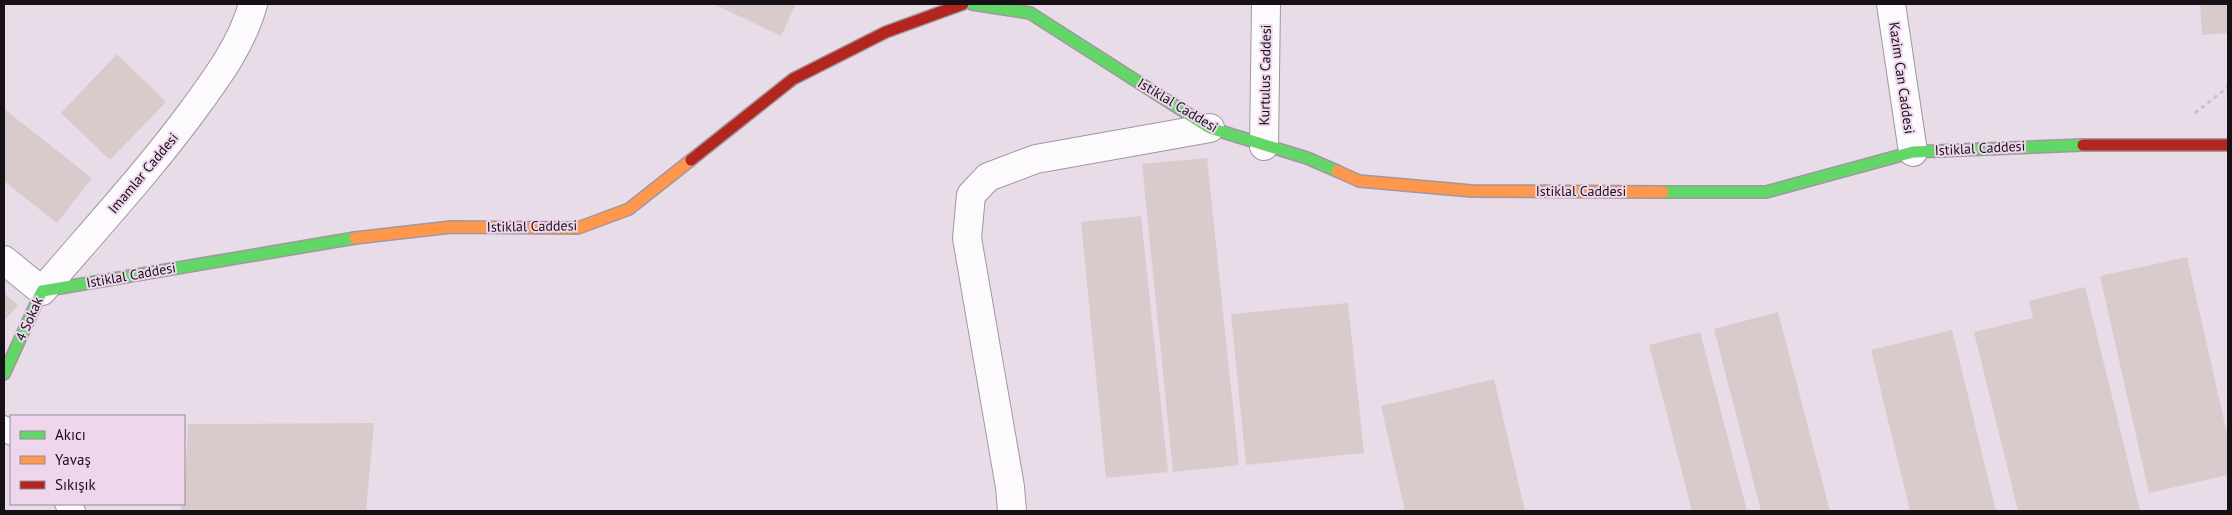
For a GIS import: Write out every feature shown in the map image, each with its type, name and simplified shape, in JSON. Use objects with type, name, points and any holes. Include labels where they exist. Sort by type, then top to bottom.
[{"type":"street","name":"Imamlar Caddesi","points":[[42,291],[164,150],[229,60],[248,21],[253,4]]},
{"type":"street","name":"Istiklal Caddesi","points":[[42,291],[336,240],[451,227],[578,228],[629,209],[793,79],[886,32],[963,4]]},
{"type":"street","name":"Istiklal Caddesi","points":[[972,4],[1030,13],[1210,128],[1307,158],[1359,181],[1472,191],[1766,192],[1913,152],[2046,145],[2228,145]]},
{"type":"street","name":"Kurtulus Caddesi","points":[[1264,146],[1266,4]]},
{"type":"street","name":"Kazim Can Caddesi","points":[[1891,4],[1913,152]]},
{"type":"street","points":[[1012,511],[1010,487],[966,238],[971,196],[988,177],[1036,159],[1210,128]]},
{"type":"street","points":[[4,260],[42,291]]},
{"type":"street","name":"4 Sokak","points":[[4,374],[42,291]]},
{"type":"building","points":[[714,4],[796,4],[781,36]]},
{"type":"building","points":[[2200,4],[2228,4],[2228,33],[2202,35]]},
{"type":"building","points":[[117,54],[166,102],[110,160],[61,113]]},
{"type":"building","points":[[4,109],[92,178],[57,223],[4,181]]},
{"type":"building","points":[[1207,158],[1239,465],[1173,472],[1142,164]]},
{"type":"building","points":[[1141,216],[1168,472],[1106,478],[1081,222]]},
{"type":"building","points":[[2187,257],[2228,438],[2228,475],[2149,493],[2100,276]]},
{"type":"building","points":[[2085,287],[2140,510],[2018,511],[1974,332],[2033,318],[2029,301]]},
{"type":"building","points":[[4,293],[18,305],[4,321]]},
{"type":"building","points":[[1348,303],[1364,453],[1246,465],[1231,314]]},
{"type":"building","points":[[1778,312],[1830,511],[1761,511],[1714,329]]},
{"type":"building","points":[[1952,330],[1996,511],[1910,511],[1871,350]]},
{"type":"building","points":[[1700,332],[1747,511],[1692,511],[1649,345]]},
{"type":"building","points":[[1494,379],[1525,511],[1405,511],[1381,406]]},
{"type":"building","points":[[374,423],[366,511],[181,511],[182,505],[185,505],[188,424]]},
{"type":"traffic: fast","points":[[972,4],[1030,13],[1210,128],[1307,158],[1337,171]]},
{"type":"traffic: fast","points":[[1663,192],[1766,192],[1913,152],[2083,145]]},
{"type":"traffic: fast","points":[[4,374],[42,291],[355,238]]},
{"type":"traffic: slow","points":[[355,238],[451,227],[578,228],[629,209],[691,160]]},
{"type":"traffic: slow","points":[[1337,171],[1359,181],[1472,191],[1663,192]]},
{"type":"traffic: jam","points":[[691,160],[793,79],[886,32],[963,4]]},
{"type":"traffic: jam","points":[[2083,145],[2228,145]]}]
